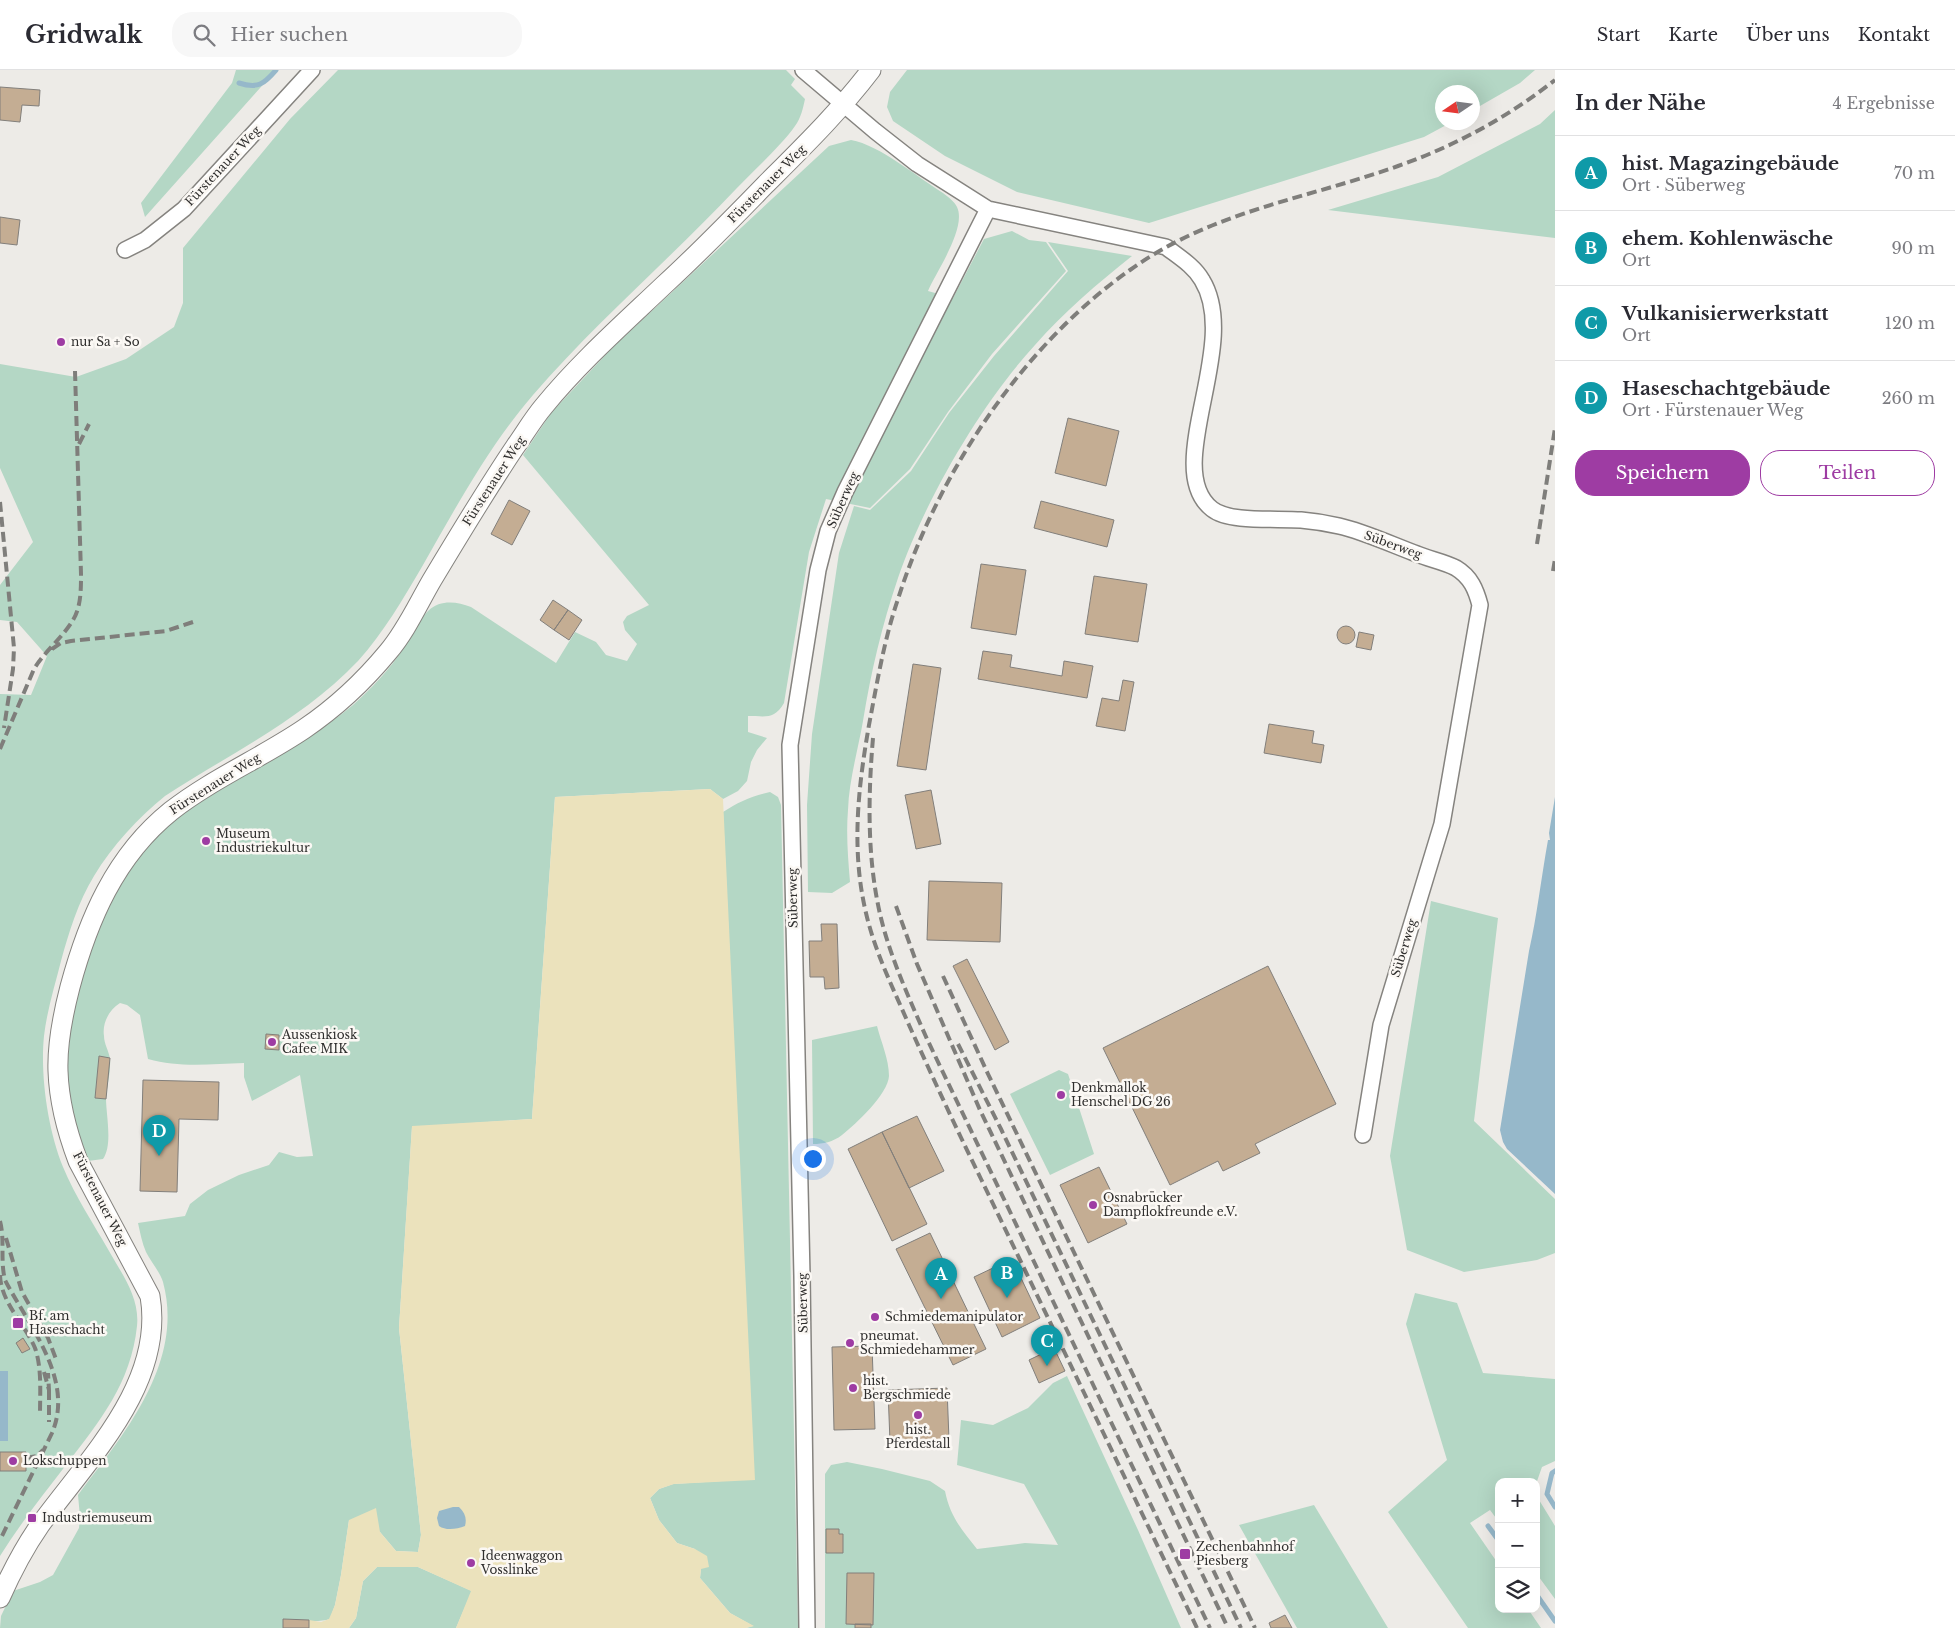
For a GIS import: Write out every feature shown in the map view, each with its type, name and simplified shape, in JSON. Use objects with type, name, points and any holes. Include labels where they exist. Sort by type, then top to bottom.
[{"type":"street","name":"Fürstenauer Weg","points":[[126,250],[145,240],[184,209],[312,70]]},
{"type":"street","points":[[803,70],[843,105]]},
{"type":"street","name":"Fürstenauer Weg","points":[[0,1598],[15,1565],[39,1526],[114,1425],[133,1393],[143,1372],[152,1326],[150,1296],[75,1153],[63,1113],[59,1078],[59,1038],[65,1005],[81,946],[93,914],[104,893],[143,838],[174,808],[304,729],[349,693],[371,671],[390,650],[407,625],[486,491],[542,408],[604,341],[707,244],[821,130],[871,70]]},
{"type":"street","name":"Süberweg","points":[[843,105],[917,164],[988,209],[1166,248],[1189,264],[1202,280],[1212,301],[1215,325],[1212,356],[1195,443],[1193,468],[1198,494],[1212,510],[1235,518],[1301,520],[1340,526],[1457,568],[1475,586],[1480,605],[1442,824],[1381,1025],[1362,1135]]},
{"type":"street","name":"Süberweg","points":[[807,1628],[802,1276],[790,745],[818,570],[828,531],[844,492],[988,209]]},
{"type":"green space","points":[[236,70],[276,70],[145,217],[141,203],[232,83]]},
{"type":"green space","points":[[338,70],[786,70],[795,79],[791,85],[805,99],[799,120],[782,142],[582,342],[517,415],[474,477],[393,615],[358,661],[337,682],[290,718],[165,796],[135,823],[117,843],[88,886],[71,928],[49,1007],[43,1052],[46,1103],[53,1137],[63,1167],[129,1287],[136,1306],[137,1326],[134,1347],[128,1366],[102,1417],[0,1556],[0,1441],[8,1441],[8,1371],[0,1371],[0,694],[31,695],[47,656],[17,622],[0,620],[0,585],[33,542],[0,468],[0,364],[76,377],[126,359],[174,327],[183,303],[183,248],[290,119]]},
{"type":"green space","points":[[907,70],[1535,70],[1520,83],[1480,106],[1480,85],[1435,85],[1435,130],[1437,130],[1424,137],[1149,223],[1017,192],[945,156],[893,121],[887,107],[890,92]]},
{"type":"green space","points":[[1555,110],[1555,238],[1328,210],[1438,177],[1540,124]]},
{"type":"green space","points":[[851,140],[874,148],[898,162],[943,193],[957,207],[959,216],[954,238],[928,291],[953,298],[984,239],[1012,231],[1029,240],[1046,242],[1066,271],[992,354],[948,412],[910,469],[870,508],[826,499],[809,552],[784,703],[773,715],[748,716],[748,732],[767,738],[757,750],[751,762],[747,781],[738,791],[723,799],[710,789],[555,797],[532,1119],[412,1127],[399,1328],[421,1535],[418,1552],[396,1551],[380,1532],[349,1520],[341,1575],[330,1619],[314,1621],[283,1619],[283,1628],[0,1628],[1,1616],[13,1591],[40,1582],[53,1575],[79,1528],[78,1495],[130,1423],[146,1396],[158,1369],[165,1341],[168,1312],[163,1282],[146,1252],[138,1223],[185,1216],[190,1204],[208,1190],[239,1175],[269,1165],[279,1152],[297,1157],[313,1156],[300,1075],[252,1101],[244,1077],[244,1063],[171,1064],[148,1059],[140,1015],[127,1005],[120,1003],[107,1017],[104,1026],[105,1042],[110,1059],[106,1098],[108,1146],[103,1159],[88,1161],[77,1127],[67,1081],[70,1026],[87,959],[95,936],[116,890],[144,849],[181,815],[202,800],[312,735],[353,705],[392,664],[425,614],[433,607],[444,603],[455,603],[471,607],[556,663],[575,632],[596,642],[606,655],[627,661],[637,644],[625,630],[623,622],[627,616],[649,605],[523,455],[551,413],[612,348],[829,146]]},
{"type":"green space","points":[[1048,242],[1132,256],[1069,309],[1014,369],[956,455],[923,517],[898,578],[873,667],[849,799],[847,837],[850,882],[832,893],[808,892],[807,805],[812,734],[839,553],[854,506],[870,510],[911,471],[949,413],[994,356],[1068,271]]},
{"type":"green space","points":[[770,792],[778,797],[781,805],[798,1628],[746,1628],[753,1626],[730,1613],[700,1578],[701,1569],[695,1549],[677,1543],[659,1520],[650,1498],[659,1489],[673,1484],[754,1479],[723,812],[745,800]]},
{"type":"green space","points":[[1431,901],[1498,918],[1474,1121],[1555,1199],[1555,1253],[1537,1260],[1464,1272],[1407,1250],[1390,1156]]},
{"type":"green space","points":[[877,1026],[889,1070],[887,1083],[883,1091],[863,1116],[842,1135],[828,1142],[813,1144],[812,1040]]},
{"type":"green space","points":[[1059,1070],[1068,1074],[1094,1154],[1050,1175],[1010,1094]]},
{"type":"green space","points":[[1415,1293],[1457,1303],[1483,1373],[1555,1379],[1555,1461],[1542,1467],[1538,1478],[1495,1478],[1495,1517],[1490,1510],[1470,1523],[1495,1559],[1495,1613],[1531,1613],[1541,1628],[1468,1628],[1388,1512],[1447,1460],[1406,1324]]},
{"type":"green space","points":[[1067,1376],[1181,1628],[825,1628],[825,1474],[831,1465],[847,1462],[930,1481],[945,1491],[953,1515],[977,1549],[1025,1543],[1058,1545],[1024,1484],[957,1465],[961,1420],[993,1425],[1028,1408],[1053,1383]]},
{"type":"green space","points":[[1540,1502],[1555,1526],[1555,1599],[1540,1578]]},
{"type":"green space","points":[[1314,1505],[1388,1628],[1297,1628],[1239,1525]]},
{"type":"green space","points":[[377,1567],[418,1567],[472,1591],[456,1628],[349,1628],[356,1618],[363,1581]]},
{"type":"sand","points":[[710,789],[723,799],[755,1480],[674,1484],[659,1489],[650,1498],[659,1520],[677,1543],[695,1549],[707,1556],[709,1567],[701,1569],[700,1578],[730,1613],[754,1626],[746,1628],[456,1628],[471,1591],[418,1567],[377,1567],[363,1581],[356,1618],[349,1628],[309,1628],[309,1620],[321,1622],[329,1619],[335,1605],[349,1520],[376,1508],[380,1532],[396,1551],[418,1552],[421,1535],[399,1328],[412,1126],[532,1119],[555,797]]},
{"type":"water","points":[[1555,797],[1555,1194],[1507,1149],[1500,1130],[1548,840],[1550,840],[1549,833]]},
{"type":"water","points":[[0,1371],[8,1371],[8,1441],[0,1441]]},
{"type":"water","points":[[459,1507],[463,1511],[466,1518],[465,1526],[445,1529],[439,1526],[437,1518],[439,1511]]},
{"type":"building","points":[[0,87],[40,90],[39,106],[22,105],[20,122],[0,120]]},
{"type":"building","points":[[0,217],[20,220],[17,245],[0,243]]},
{"type":"building","points":[[1068,418],[1119,431],[1106,486],[1055,473]]},
{"type":"building","points":[[509,500],[530,511],[512,545],[491,534]]},
{"type":"building","points":[[1041,501],[1114,520],[1107,547],[1034,528]]},
{"type":"building","points":[[981,564],[1026,570],[1016,635],[971,628]]},
{"type":"building","points":[[1094,576],[1147,584],[1138,642],[1085,634]]},
{"type":"building","points":[[553,600],[568,610],[554,630],[540,620]]},
{"type":"building","points":[[568,610],[582,620],[569,640],[554,630]]},
{"type":"building","points":[[1346,626],[1352,629],[1355,635],[1352,641],[1346,644],[1340,641],[1337,635],[1340,629]]},
{"type":"building","points":[[1359,632],[1374,635],[1371,650],[1356,647]]},
{"type":"building","points":[[983,651],[1012,655],[1010,667],[1062,676],[1064,661],[1093,666],[1087,698],[978,679]]},
{"type":"building","points":[[913,664],[941,668],[926,770],[897,766]]},
{"type":"building","points":[[1123,680],[1134,682],[1125,731],[1096,726],[1102,698],[1119,701]]},
{"type":"building","points":[[1269,724],[1314,731],[1312,743],[1324,745],[1321,763],[1264,753]]},
{"type":"building","points":[[931,790],[941,844],[916,849],[905,795]]},
{"type":"building","points":[[929,881],[1002,883],[1000,942],[927,940]]},
{"type":"building","points":[[821,924],[837,924],[839,988],[825,989],[824,977],[810,977],[809,941],[822,941]]},
{"type":"building","points":[[967,959],[1009,1042],[995,1050],[953,966]]},
{"type":"building","points":[[1268,966],[1336,1104],[1255,1144],[1260,1153],[1223,1171],[1218,1161],[1170,1185],[1103,1048]]},
{"type":"building","name":"Aussenkiosk Cafee MIK","points":[[266,1034],[279,1035],[279,1050],[265,1049]]},
{"type":"building","points":[[99,1056],[110,1058],[106,1099],[95,1098]]},
{"type":"building","points":[[143,1080],[219,1082],[218,1120],[179,1119],[177,1192],[140,1191]]},
{"type":"building","points":[[917,1116],[944,1171],[909,1188],[882,1132]]},
{"type":"building","points":[[882,1132],[927,1224],[892,1241],[848,1149]]},
{"type":"building","name":"Osnabrücker Dampflokfreunde e.V.","points":[[1099,1167],[1127,1224],[1088,1243],[1060,1185]]},
{"type":"building","points":[[930,1233],[986,1349],[953,1365],[896,1249]]},
{"type":"building","points":[[1012,1259],[1040,1318],[1002,1337],[974,1277]]},
{"type":"building","points":[[23,1338],[30,1349],[22,1353],[16,1343]]},
{"type":"building","name":"hist. Bergschmiede","points":[[872,1346],[875,1429],[834,1430],[832,1347]]},
{"type":"building","points":[[1054,1348],[1065,1371],[1039,1383],[1029,1360]]},
{"type":"building","name":"hist. Pferdestall","points":[[947,1388],[949,1440],[890,1442],[888,1390]]},
{"type":"building","name":"Lokschuppen","points":[[0,1452],[26,1452],[26,1471],[0,1471]]},
{"type":"building","points":[[826,1529],[839,1529],[839,1534],[843,1534],[843,1553],[826,1553]]},
{"type":"building","points":[[847,1573],[874,1573],[873,1625],[846,1624]]},
{"type":"building","points":[[1285,1615],[1292,1628],[1271,1628],[1269,1623]]},
{"type":"building","points":[[283,1619],[309,1620],[309,1628],[283,1628]]},
{"type":"building","points":[[855,1624],[871,1624],[871,1628],[855,1628]]},
{"type":"waterway","points":[[239,83],[246,85],[260,84],[268,79],[276,70]]},
{"type":"waterway","points":[[1555,1471],[1552,1473],[1547,1494],[1555,1507]]},
{"type":"waterway","points":[[1488,1526],[1495,1536]]},
{"type":"waterway","points":[[1540,1600],[1555,1621]]},
{"type":"railway","points":[[1197,1628],[953,1121],[874,942],[861,889],[857,842],[859,796],[865,749],[885,646],[893,614],[915,552],[936,505],[961,460],[988,416],[1020,374],[1054,336],[1091,301],[1130,270],[1161,250],[1194,233],[1260,208],[1363,178],[1419,158],[1460,140],[1500,118],[1555,80]]},
{"type":"railway","points":[[0,749],[34,669],[69,626],[76,615],[79,604],[81,574],[75,371]]},
{"type":"railway","points":[[79,444],[89,424]]},
{"type":"railway","points":[[1537,544],[1555,428]]},
{"type":"railway","points":[[0,502],[14,648],[13,669],[4,728]]},
{"type":"railway","points":[[1553,571],[1555,559]]},
{"type":"railway","points":[[52,649],[61,643],[71,641],[166,631],[196,621]]},
{"type":"railway","points":[[873,738],[870,782],[873,871],[880,914],[895,962],[927,1039],[1210,1628]]},
{"type":"railway","points":[[896,906],[917,964],[980,1110],[1228,1628]]},
{"type":"railway","points":[[943,976],[988,1074],[1255,1628]]},
{"type":"railway","points":[[958,1044],[1001,1129],[1241,1628]]},
{"type":"railway","points":[[0,1221],[5,1280],[46,1353],[58,1393],[58,1413],[52,1433],[0,1540]]},
{"type":"railway","points":[[6,1238],[22,1292],[48,1338],[56,1359]]},
{"type":"railway","points":[[0,1275],[4,1295],[35,1348],[39,1364],[40,1414]]},
{"type":"railway","points":[[44,1372],[49,1390],[48,1373]]},
{"type":"railway","points":[[49,1390],[49,1422]]},
{"type":"railway","points":[[26,1458],[37,1456],[43,1450]]},
{"type":"place","name":"nur Sa + So","points":[[61,342]]},
{"type":"place","name":"Museum Industriekultur","points":[[206,841]]},
{"type":"place","name":"Aussenkiosk Cafee MIK","points":[[272,1042]]},
{"type":"place","name":"Denkmallok Henschel DG 26","points":[[1061,1095]]},
{"type":"place","name":"Haseschachtgebäude","points":[[159,1156]]},
{"type":"place","name":"Osnabrücker Dampflokfreunde e.V.","points":[[1093,1205]]},
{"type":"place","name":"ehem. Kohlenwäsche","points":[[1007,1298]]},
{"type":"place","name":"hist. Magazingebäude","points":[[941,1299]]},
{"type":"place","name":"Schmiedemanipulator","points":[[875,1317]]},
{"type":"place","name":"Bf. am Haseschacht","points":[[18,1323]]},
{"type":"place","name":"pneumat. Schmiedehammer","points":[[850,1343]]},
{"type":"place","name":"Vulkanisierwerkstatt","points":[[1047,1366]]},
{"type":"place","name":"hist. Bergschmiede","points":[[853,1388]]},
{"type":"place","name":"hist. Pferdestall","points":[[918,1415]]},
{"type":"place","name":"Lokschuppen","points":[[13,1461]]},
{"type":"place","name":"Industriemuseum","points":[[32,1518]]},
{"type":"place","name":"Zechenbahnhof Piesberg","points":[[1185,1554]]},
{"type":"place","name":"Ideenwaggon Vosslinke","points":[[471,1563]]}]
